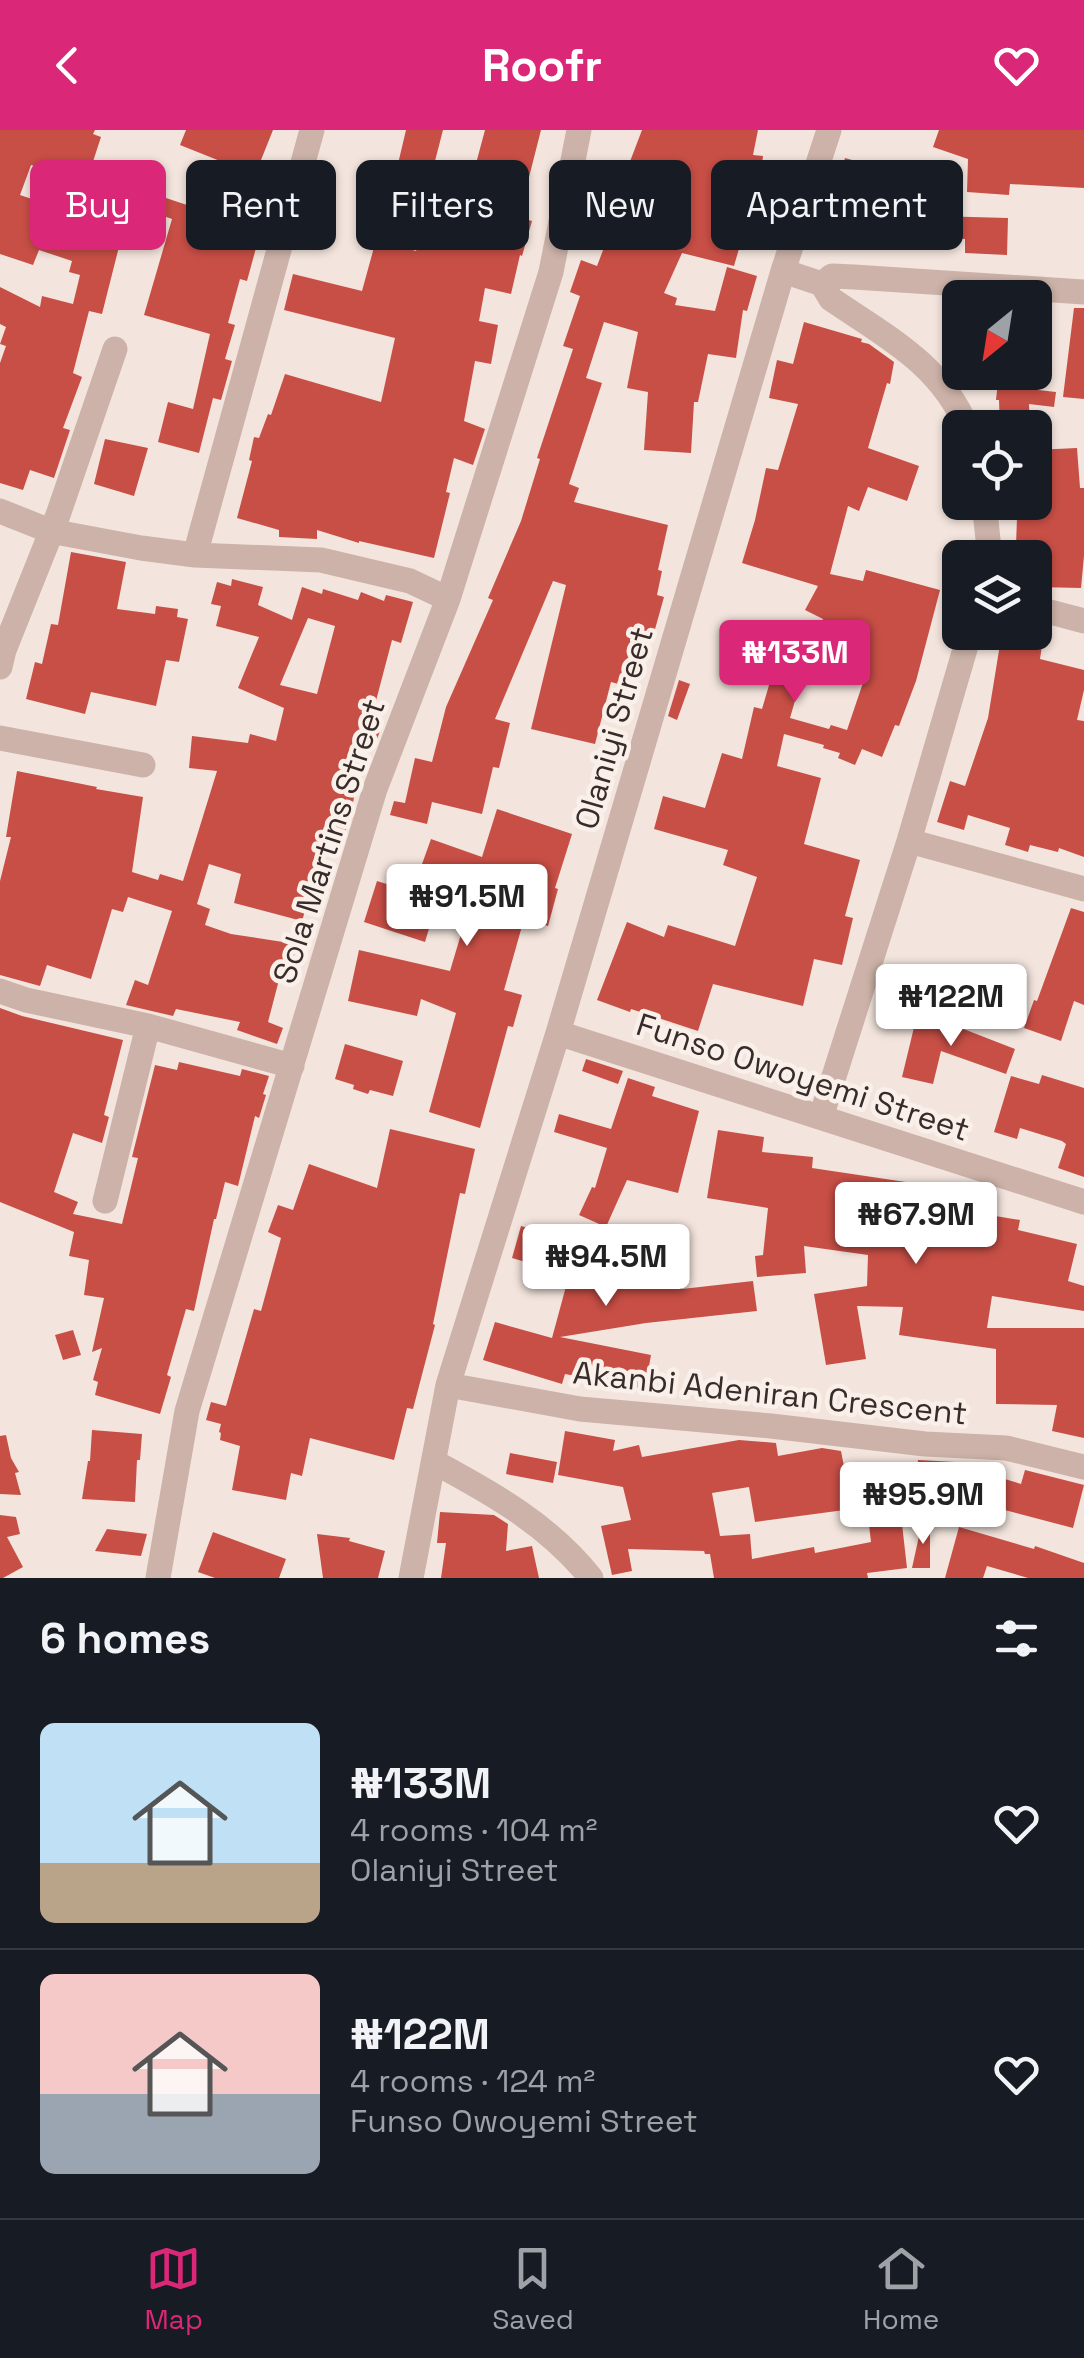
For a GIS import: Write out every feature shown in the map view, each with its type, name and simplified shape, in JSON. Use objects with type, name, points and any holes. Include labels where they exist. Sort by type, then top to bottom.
[{"type":"street","points":[[196,555],[312,130]]},
{"type":"street","name":"Sola Martins Street","points":[[158,1578],[187,1411],[376,789],[448,598],[551,272],[580,130]]},
{"type":"street","name":"Olaniyi Street","points":[[411,1578],[448,1385],[558,1033],[783,271],[829,130]]},
{"type":"street","points":[[783,271],[822,284],[831,299],[922,362],[960,410]]},
{"type":"street","points":[[822,284],[832,276],[1084,292]]},
{"type":"street","points":[[0,667],[114,349]]},
{"type":"street","points":[[0,512],[50,531],[141,548],[196,555],[322,560],[410,582],[448,598]]},
{"type":"street","points":[[1052,613],[1084,621]]},
{"type":"street","points":[[821,1117],[965,650]]},
{"type":"street","points":[[0,738],[143,766]]},
{"type":"street","points":[[909,841],[1084,889]]},
{"type":"street","points":[[0,991],[292,1066]]},
{"type":"street","points":[[106,1202],[148,1026]]},
{"type":"street","name":"Funso Owoyemi Street","points":[[558,1033],[1084,1202]]},
{"type":"street","name":"Akanbi Adeniran Crescent","points":[[448,1385],[580,1409],[925,1444],[1006,1448],[1084,1467]]},
{"type":"street","points":[[434,1462],[529,1517],[591,1578]]},
{"type":"building","points":[[0,130],[95,130],[93,134],[101,137],[94,160],[30,160],[20,195],[30,198],[30,250],[39,250],[33,265],[0,254]]},
{"type":"building","points":[[186,130],[273,130],[261,160],[218,160],[180,145]]},
{"type":"building","points":[[406,130],[443,130],[435,160],[399,160]]},
{"type":"building","points":[[485,130],[541,130],[529,177],[529,160],[477,160]]},
{"type":"building","points":[[642,130],[758,130],[753,155],[763,156],[762,160],[711,160],[711,250],[739,250],[734,266],[682,253],[664,293],[677,298],[675,305],[715,311],[727,267],[757,276],[747,311],[743,310],[736,358],[708,354],[698,402],[694,402],[691,453],[644,450],[648,392],[627,388],[638,332],[604,322],[586,378],[602,383],[569,484],[579,488],[574,502],[668,525],[658,570],[662,571],[657,595],[664,597],[652,640],[634,635],[622,685],[611,682],[595,744],[531,729],[566,585],[553,581],[495,719],[510,723],[499,768],[493,767],[482,814],[432,802],[427,824],[390,815],[394,801],[405,803],[415,758],[432,762],[446,707],[493,600],[488,598],[521,521],[573,349],[563,346],[580,296],[570,292],[581,260],[597,266],[603,250],[691,250],[691,160],[631,160]]},
{"type":"building","points":[[939,130],[1084,130],[1084,188],[1010,184],[1009,195],[967,192],[968,159],[933,147]]},
{"type":"building","points":[[166,198],[186,205],[186,250],[255,250],[247,281],[240,279],[228,323],[235,325],[225,359],[232,361],[221,400],[213,398],[199,453],[158,442],[168,402],[193,409],[210,334],[144,315],[172,219],[166,217]]},
{"type":"building","points":[[963,217],[1008,218],[1007,255],[965,253]]},
{"type":"building","points":[[39,250],[118,250],[102,314],[89,311],[73,373],[82,377],[63,428],[70,430],[54,478],[30,470],[23,490],[0,483],[0,363],[6,346],[0,344],[6,327],[0,324],[0,287],[40,307],[42,296],[73,304],[80,275],[69,272],[72,261]]},
{"type":"building","points":[[373,250],[524,250],[511,294],[485,288],[479,321],[498,325],[491,364],[475,361],[464,421],[485,429],[473,465],[454,458],[434,558],[317,530],[317,539],[279,537],[279,530],[237,518],[254,437],[259,438],[268,414],[271,415],[285,374],[381,402],[395,338],[284,310],[293,274],[362,291]]},
{"type":"building","points":[[1074,308],[1084,308],[1084,399],[1063,397]]},
{"type":"building","points":[[804,322],[862,339],[861,342],[894,362],[868,448],[919,466],[907,501],[868,487],[859,511],[848,506],[830,574],[863,581],[866,570],[940,590],[916,681],[882,757],[862,749],[855,765],[838,758],[840,753],[823,748],[824,745],[784,734],[777,766],[821,778],[804,844],[860,860],[845,916],[853,918],[842,965],[814,959],[803,1006],[713,984],[698,1031],[597,1000],[627,922],[664,937],[668,925],[735,946],[757,877],[723,865],[728,850],[654,829],[663,796],[705,808],[722,753],[742,759],[754,707],[762,709],[784,649],[812,658],[790,718],[829,729],[831,725],[847,730],[868,668],[842,662],[843,656],[817,651],[823,619],[805,610],[818,586],[742,563],[766,468],[778,470],[798,404],[769,398],[777,360],[793,364]]},
{"type":"building","points":[[997,390],[1056,392],[1054,407],[1029,404],[1029,410],[999,410]]},
{"type":"building","points":[[105,439],[148,448],[134,496],[94,484]]},
{"type":"building","points":[[1077,448],[1080,488],[1084,488],[1081,588],[1052,587],[1052,540],[1016,540],[1017,520],[1052,520],[1052,449]]},
{"type":"building","points":[[71,552],[126,562],[117,609],[155,614],[156,606],[178,609],[177,617],[188,619],[179,662],[166,660],[156,706],[91,692],[85,714],[26,699],[35,662],[42,664],[51,624],[58,625]]},
{"type":"building","points":[[232,579],[263,587],[258,605],[292,620],[302,587],[358,600],[361,592],[384,601],[386,595],[413,602],[401,643],[392,640],[372,716],[383,723],[377,739],[365,733],[344,836],[333,833],[314,893],[325,898],[319,917],[305,911],[302,921],[234,903],[241,874],[209,864],[197,904],[210,909],[205,925],[231,934],[296,944],[290,978],[280,976],[268,1022],[283,1028],[277,1044],[237,1030],[240,1022],[176,1009],[173,1016],[126,1005],[135,980],[148,985],[172,911],[128,897],[123,912],[112,909],[91,979],[47,965],[40,986],[0,975],[0,881],[11,837],[6,837],[17,771],[143,797],[132,872],[158,880],[160,874],[183,881],[217,771],[189,768],[192,736],[248,743],[250,734],[276,741],[284,708],[238,688],[259,637],[216,626],[221,606],[211,604],[217,582],[231,586]],"holes":[[[308,618],[335,626],[317,694],[280,685]]]},
{"type":"building","points":[[999,650],[1041,650],[1040,659],[1084,670],[1077,720],[1084,721],[1084,857],[1059,848],[1058,852],[1030,845],[1028,852],[1005,845],[1010,828],[968,815],[964,830],[937,822],[950,781],[965,786],[988,718]]},
{"type":"building","points":[[679,680],[690,684],[677,720],[668,716]]},
{"type":"building","points":[[497,809],[572,834],[548,926],[524,919],[504,990],[522,995],[513,1027],[508,1026],[480,1128],[429,1112],[456,1013],[421,999],[417,1016],[348,1001],[359,950],[450,971],[470,904],[439,895],[425,942],[364,922],[377,881],[412,892],[431,839],[482,857]]},
{"type":"building","points":[[1071,908],[1084,912],[1084,1005],[1074,1001],[1061,1041],[1024,1028]]},
{"type":"building","points":[[0,1008],[123,1040],[104,1115],[109,1117],[102,1143],[73,1133],[54,1192],[78,1202],[73,1214],[122,1224],[138,1158],[132,1157],[155,1065],[177,1070],[179,1062],[240,1076],[242,1069],[269,1076],[238,1186],[225,1182],[194,1311],[186,1309],[160,1414],[95,1395],[98,1382],[93,1380],[102,1348],[92,1352],[104,1298],[84,1295],[89,1260],[69,1256],[74,1232],[0,1202]]},
{"type":"building","points":[[917,1015],[1015,1049],[1006,1074],[941,1051],[933,1084],[902,1077]]},
{"type":"building","points":[[345,1044],[403,1061],[393,1096],[370,1090],[368,1094],[335,1079]]},
{"type":"building","points":[[586,1059],[623,1071],[618,1084],[582,1071]]},
{"type":"building","points":[[1042,1075],[1084,1088],[1084,1177],[1058,1168],[1066,1144],[1062,1141],[1020,1128],[1017,1139],[994,1132],[1011,1076],[1039,1084]]},
{"type":"building","points":[[628,1078],[655,1087],[652,1096],[699,1111],[678,1193],[627,1180],[606,1227],[579,1215],[592,1187],[595,1188],[607,1148],[554,1132],[559,1114],[611,1129]]},
{"type":"building","points":[[390,1129],[475,1149],[465,1194],[460,1193],[435,1325],[413,1409],[407,1408],[394,1460],[310,1438],[302,1476],[291,1473],[286,1500],[232,1490],[240,1446],[220,1440],[221,1424],[206,1420],[211,1402],[226,1406],[254,1309],[261,1311],[281,1238],[268,1232],[278,1205],[293,1210],[309,1164],[377,1188]]},
{"type":"building","points":[[718,1130],[764,1137],[762,1152],[813,1157],[812,1168],[919,1184],[918,1192],[973,1200],[971,1212],[1020,1220],[1018,1230],[1077,1244],[1068,1281],[1084,1286],[1084,1311],[992,1296],[987,1328],[1084,1328],[1084,1438],[1052,1431],[1057,1405],[996,1404],[996,1349],[899,1335],[903,1307],[857,1306],[866,1359],[826,1365],[814,1294],[867,1286],[868,1255],[804,1246],[806,1273],[757,1277],[755,1256],[763,1255],[768,1208],[707,1198]]},
{"type":"building","points":[[521,1226],[657,1266],[665,1244],[688,1248],[682,1289],[753,1281],[757,1311],[560,1337],[651,1355],[645,1389],[565,1374],[562,1384],[483,1360],[495,1322],[552,1338],[568,1279],[566,1274],[512,1258]]},
{"type":"building","points":[[73,1330],[81,1355],[63,1360],[55,1335]]},
{"type":"building","points":[[92,1430],[142,1434],[135,1502],[82,1499]]},
{"type":"building","points":[[565,1431],[615,1440],[613,1451],[639,1445],[642,1457],[739,1440],[776,1443],[778,1456],[822,1448],[841,1451],[851,1485],[897,1480],[907,1568],[867,1573],[868,1578],[714,1578],[710,1554],[704,1551],[628,1549],[632,1571],[612,1575],[601,1526],[631,1520],[623,1487],[558,1475]],"holes":[[[749,1487],[755,1522],[867,1507],[871,1542],[815,1553],[814,1547],[752,1559],[750,1534],[720,1536],[712,1493]]]},
{"type":"building","points":[[6,1435],[19,1472],[15,1473],[21,1495],[0,1494],[0,1436]]},
{"type":"building","points":[[510,1453],[557,1462],[553,1483],[506,1474]]},
{"type":"building","points":[[918,1460],[955,1462],[1021,1484],[1025,1470],[1084,1485],[1073,1528],[929,1490],[932,1477],[916,1474]]},
{"type":"building","points":[[440,1512],[494,1515],[508,1524],[506,1551],[532,1546],[539,1578],[441,1578],[446,1543],[437,1543]]},
{"type":"building","points":[[0,1515],[16,1517],[20,1534],[7,1537],[23,1567],[3,1578],[0,1578]]},
{"type":"building","points":[[923,1518],[930,1519],[930,1568],[912,1568]]},
{"type":"building","points":[[959,1527],[1084,1563],[1084,1578],[1028,1578],[987,1566],[983,1578],[945,1578]]},
{"type":"building","points":[[107,1529],[147,1534],[141,1556],[95,1551]]},
{"type":"building","points":[[213,1532],[286,1559],[279,1578],[215,1578],[198,1572]]},
{"type":"building","points":[[317,1534],[350,1538],[349,1541],[385,1551],[378,1578],[323,1578]]}]
